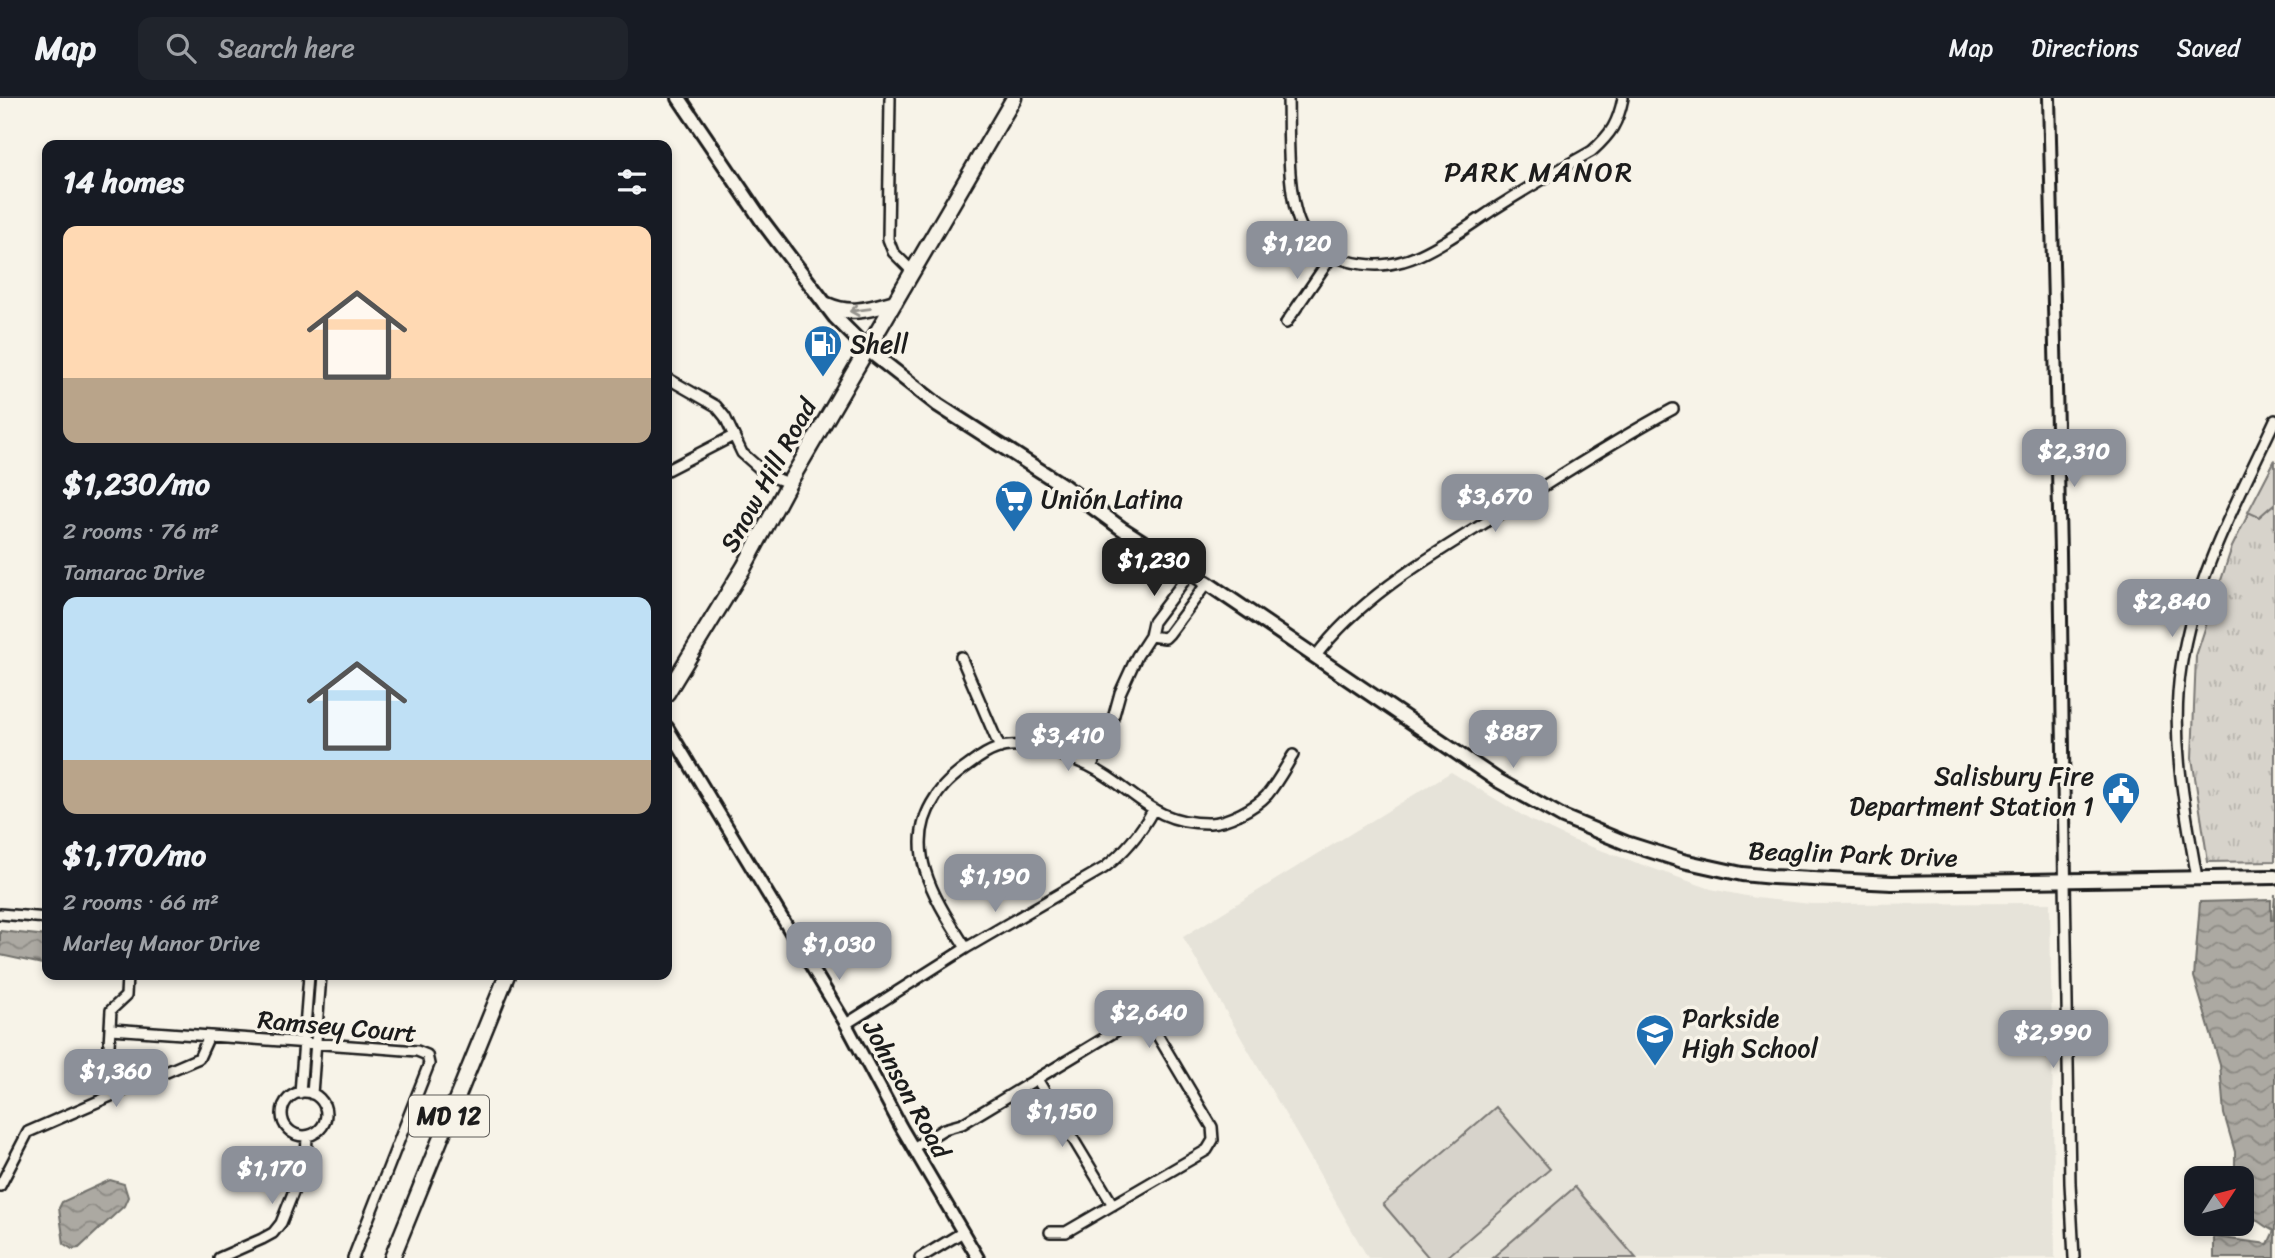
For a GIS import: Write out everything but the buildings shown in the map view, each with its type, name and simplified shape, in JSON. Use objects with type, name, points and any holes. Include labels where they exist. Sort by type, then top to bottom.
[{"type":"main road","name":"Beaglin Park Drive","points":[[679,98],[763,222],[827,305],[868,350],[938,404],[1497,780],[1535,802],[1597,832],[1670,857],[1742,874],[1828,881],[2270,877]]},
{"type":"main road","name":"Snow Hill Road","points":[[672,685],[744,567],[789,483],[1014,98]]},
{"type":"main road","points":[[827,305],[838,310],[859,312],[895,302]]},
{"type":"main road","name":"MD 12","points":[[392,1258],[505,980]]},
{"type":"street","points":[[890,98],[888,239],[893,252],[912,271]]},
{"type":"street","points":[[1288,98],[1294,208],[1303,230],[1317,247],[1332,256],[1370,265],[1405,261],[1592,151],[1609,136],[1619,117],[1623,98]]},
{"type":"street","points":[[2049,98],[2070,1183],[2074,1258]]},
{"type":"street","points":[[1286,323],[1332,256]]},
{"type":"street","points":[[672,381],[716,406],[725,417],[741,453],[754,466],[767,475],[789,483]]},
{"type":"street","points":[[1315,657],[1334,632],[1390,584],[1573,466],[1673,409]]},
{"type":"street","points":[[2197,878],[2181,774],[2178,717],[2181,667],[2195,609],[2214,551],[2275,420]]},
{"type":"street","points":[[672,467],[733,436]]},
{"type":"street","points":[[1091,767],[1114,722],[1120,693],[1150,636],[1153,622],[1190,573]]},
{"type":"street","points":[[1150,636],[1165,638],[1207,583]]},
{"type":"street","points":[[961,657],[1000,748]]},
{"type":"street","name":"Johnson Road","points":[[672,735],[846,1024],[913,1148],[978,1258]]},
{"type":"street","points":[[966,948],[942,909],[922,866],[920,849],[923,824],[936,795],[955,774],[978,758],[1000,748],[1022,747],[1054,752],[1091,767],[1165,817],[1214,823],[1237,814],[1266,795],[1293,755]]},
{"type":"street","points":[[846,1024],[966,948],[1104,868],[1132,842],[1153,810]]},
{"type":"street","points":[[0,914],[42,918]]},
{"type":"street","points":[[106,1098],[111,1010],[126,996],[127,980]]},
{"type":"street","points":[[300,1093],[309,980]]},
{"type":"street","points":[[312,1094],[321,980]]},
{"type":"street","points":[[913,1148],[944,1129],[962,1124],[1131,1022],[1146,1021],[1155,1031],[1212,1127],[1213,1140],[1207,1150],[1066,1232],[1050,1232]]},
{"type":"street","name":"Ramsey Court","points":[[110,1029],[417,1051],[427,1055],[429,1064],[353,1258]]},
{"type":"street","points":[[0,1186],[28,1132],[199,1058],[209,1036]]},
{"type":"street","points":[[1037,1079],[1113,1205]]},
{"type":"street","points":[[300,1093],[312,1094],[320,1099],[326,1114],[322,1128],[307,1136],[298,1136],[290,1132],[282,1118],[284,1105],[289,1098],[300,1093]]},
{"type":"street","points":[[219,1258],[273,1233],[281,1223],[306,1160],[307,1136]]},
{"type":"street","points":[[920,1258],[962,1232]]},
{"type":"shaded area","name":"Parkside High School","points":[[1451,772],[1530,820],[1572,840],[1711,889],[1756,898],[1811,904],[2050,903],[2055,1258],[1368,1258],[1183,937]]},
{"type":"green space","points":[[2275,460],[2275,861],[2208,862],[2192,758],[2196,656],[2232,547]]},
{"type":"green space","points":[[2275,460],[2275,503],[2259,517],[2248,512]]},
{"type":"green space","points":[[1496,1107],[1550,1169],[1446,1258],[1429,1258],[1383,1204]]},
{"type":"green space","points":[[1575,1187],[1636,1258],[1492,1258]]},
{"type":"water","points":[[2275,894],[2275,1258],[2214,1258],[2214,1237],[2268,1244],[2274,1231],[2254,1217],[2254,1166],[2235,1166],[2235,1152],[2224,1114],[2220,1065],[2194,977],[2200,902],[2271,900],[2273,920]]},
{"type":"water","points":[[0,931],[42,935],[42,964],[0,955]]},
{"type":"water","points":[[110,1180],[124,1184],[128,1197],[124,1206],[79,1248],[72,1249],[64,1244],[59,1208],[62,1202]]},
{"type":"place","name":"Shell","points":[[823,378]]},
{"type":"place","name":"Unión Latina","points":[[1014,533]]},
{"type":"place","name":"Salisbury Fire Department Station 1","points":[[2121,825]]},
{"type":"place","name":"Parkside High School","points":[[1655,1067]]},
{"type":"district","name":"PARK MANOR","points":[[1539,171]]}]
